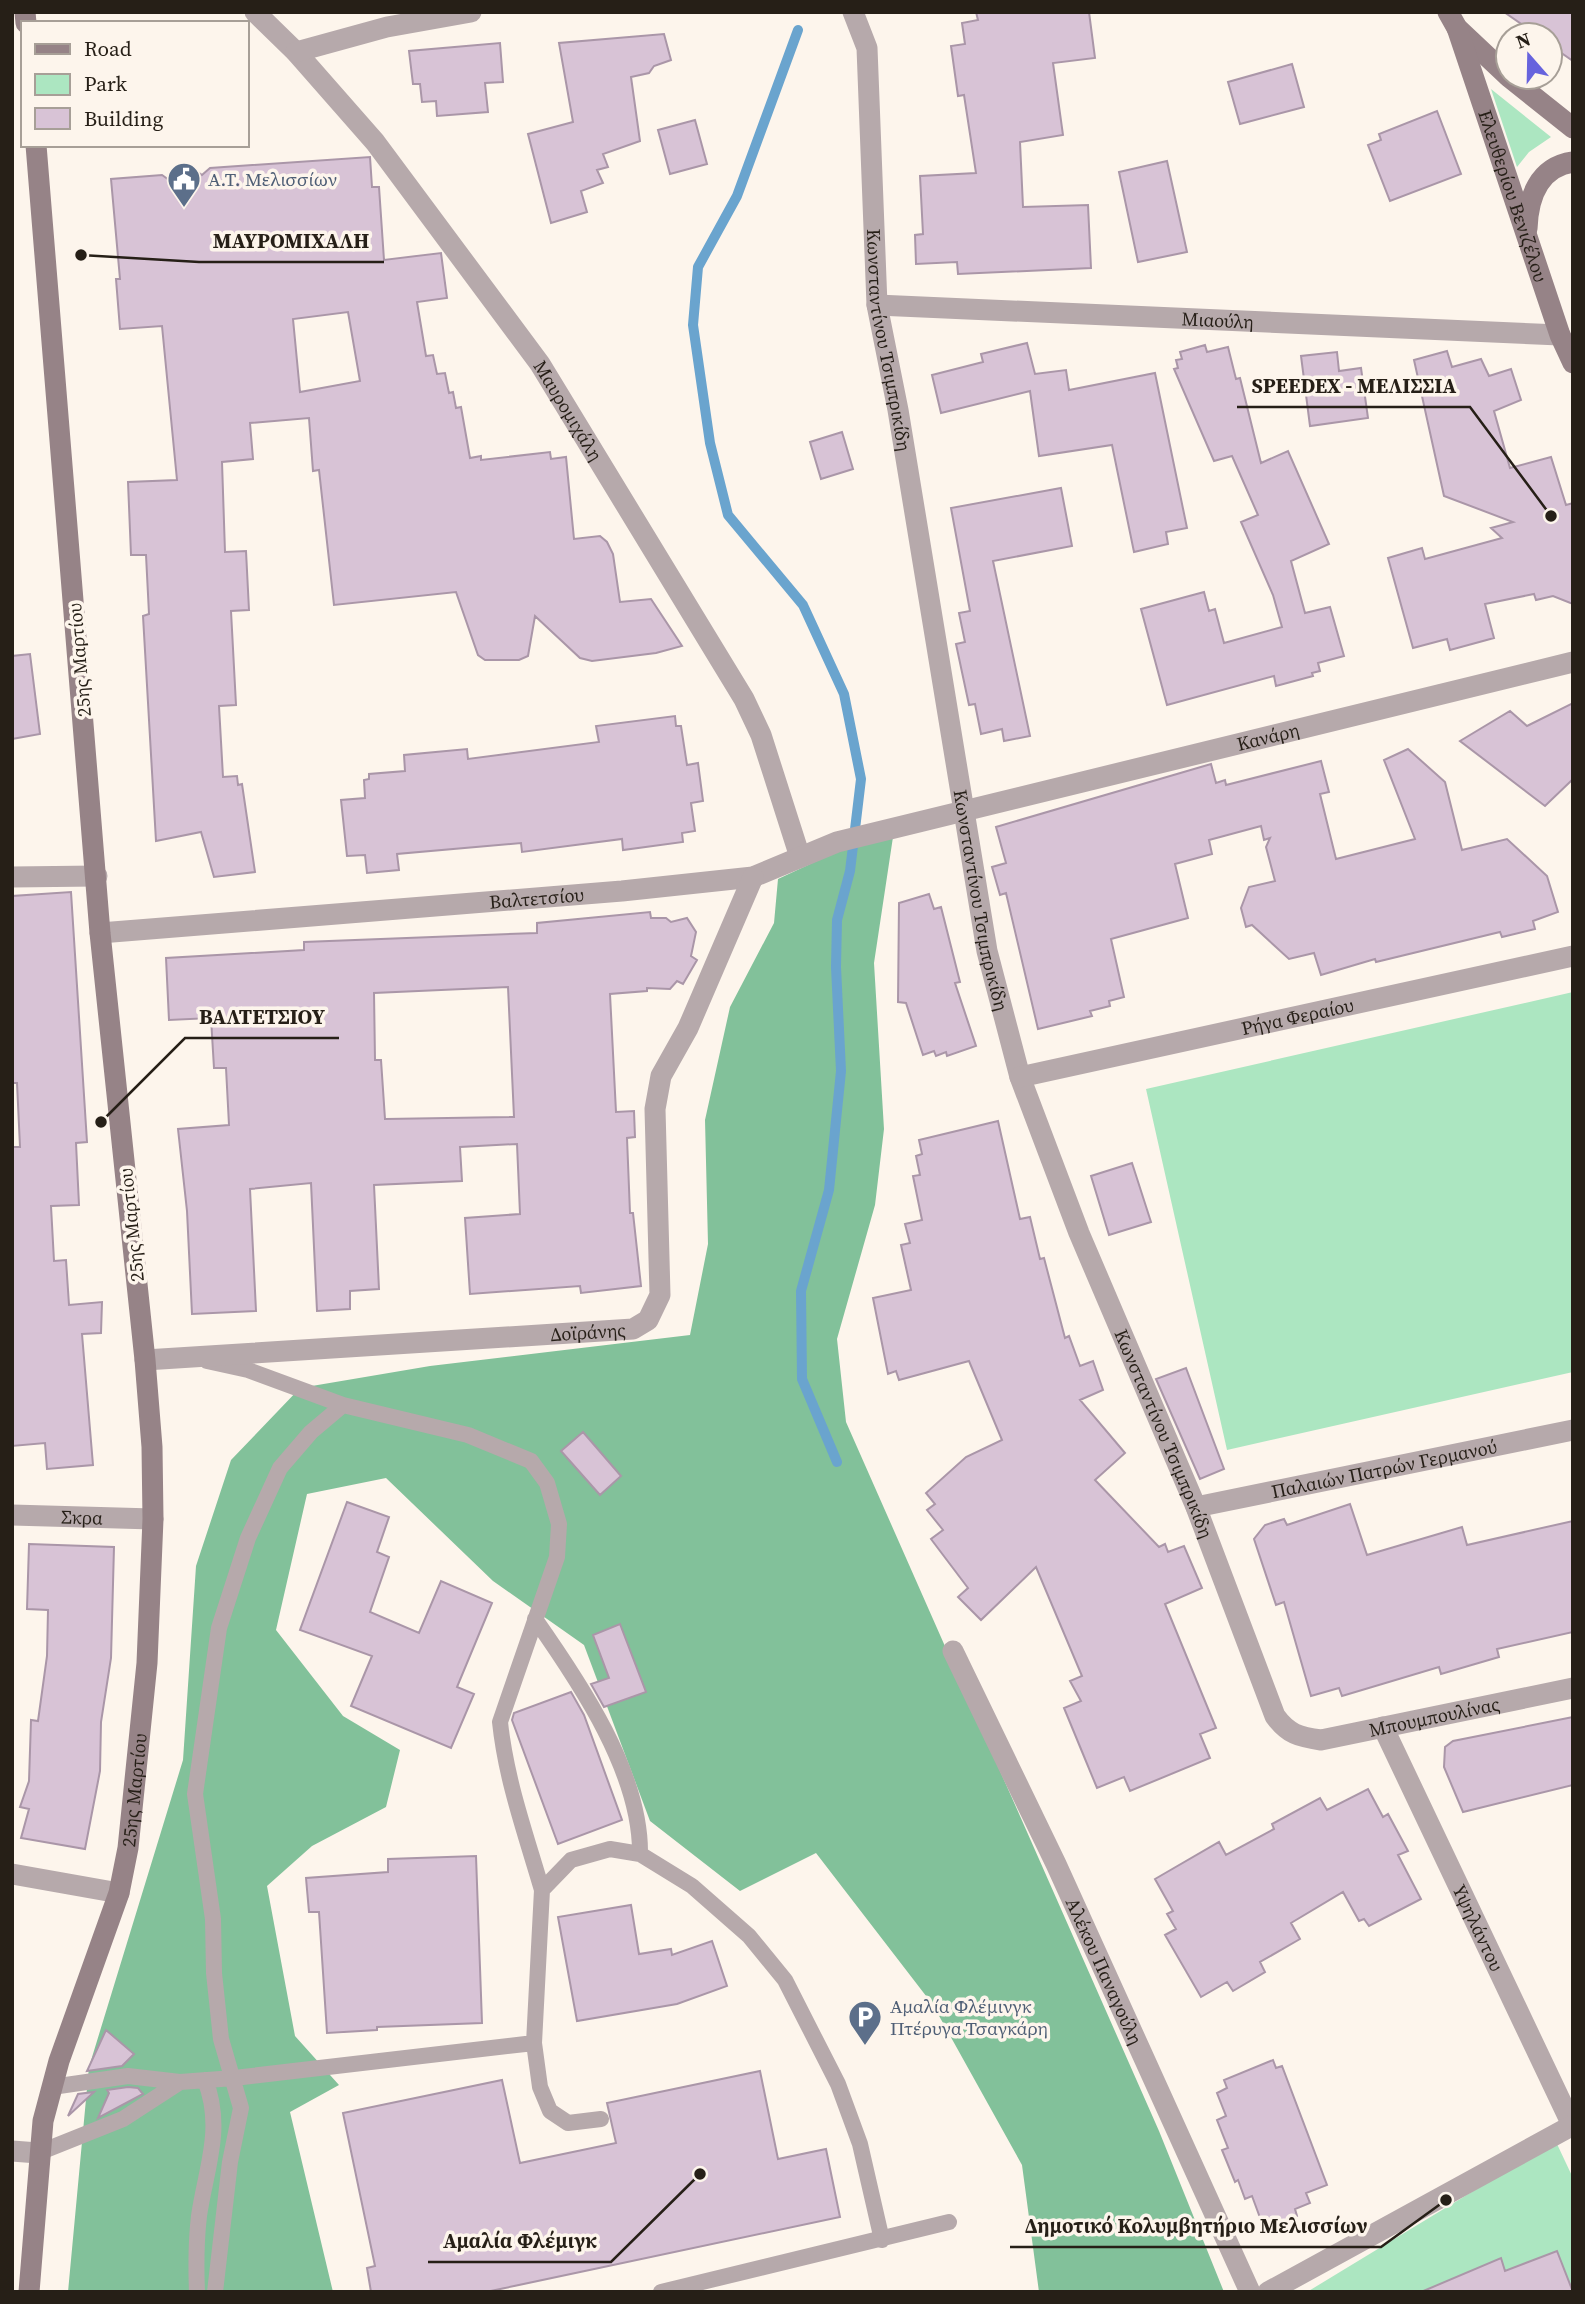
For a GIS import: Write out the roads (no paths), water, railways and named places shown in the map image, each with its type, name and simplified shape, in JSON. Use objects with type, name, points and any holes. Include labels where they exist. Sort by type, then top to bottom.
[{"type":"street","name":"Μαυρομιχάλη","points":[[255,12],[296,52],[375,142],[540,364],[744,699],[761,735],[800,857]]},
{"type":"street","points":[[296,52],[387,27],[471,12]]},
{"type":"street","name":"Κωνσταντίνου Τσιμπρικίδη","points":[[858,13],[867,48],[877,305],[898,410],[987,951],[1020,1077],[1079,1233],[1196,1507],[1275,1716],[1284,1729],[1296,1737]]},
{"type":"street","points":[[1453,20],[1494,62]]},
{"type":"street","name":"Ελευθερίου Βενιζέλου","points":[[1453,20],[1560,335],[1573,363]]},
{"type":"street","points":[[1526,91],[1573,128]]},
{"type":"street","name":"25ης Μαρτίου","points":[[29,2292],[38,2153],[52,2087],[119,1893],[128,1848],[148,1663],[153,1519],[145,1360],[100,933],[36,147]]},
{"type":"street","points":[[1527,238],[1528,202],[1540,179],[1562,163],[1573,162]]},
{"type":"street","name":"Μιαούλη","points":[[877,305],[1560,335]]},
{"type":"street","name":"Κανάρη","points":[[963,811],[1573,662]]},
{"type":"street","name":"Βαλτετσίου","points":[[100,933],[622,891],[752,877],[837,842],[963,811]]},
{"type":"street","points":[[12,877],[97,876]]},
{"type":"street","name":"Δοϊράνης","points":[[145,1360],[196,1359],[633,1329],[648,1320],[660,1295],[654,1123],[662,1076],[698,1005],[752,877]]},
{"type":"street","name":"Ρήγα Φεραίου","points":[[1020,1077],[1573,956]]},
{"type":"street","name":"Παλαιών Πατρών Γερμανού","points":[[1196,1507],[1573,1430]]},
{"type":"street","name":"Σκρα","points":[[12,1515],[153,1519]]},
{"type":"street","name":"Αλέκου Παναγούλη","points":[[953,1651],[1056,1864],[1250,2292]]},
{"type":"street","name":"Μπουμπουλίνας","points":[[1296,1737],[1321,1740],[1573,1689]]},
{"type":"street","name":"Υψηλάντου","points":[[1383,1727],[1572,2126]]},
{"type":"street","points":[[12,1874],[119,1893]]},
{"type":"street","points":[[1268,2292],[1572,2126]]},
{"type":"street","points":[[12,2151],[38,2153]]},
{"type":"lane","points":[[196,1359],[248,1370],[343,1405],[468,1435],[531,1461],[547,1483],[559,1524],[557,1557],[500,1722],[503,1750],[517,1807],[542,1890],[534,2043],[540,2087],[550,2111],[568,2123],[601,2119]]},
{"type":"lane","points":[[215,2292],[230,2162],[241,2108],[221,2039],[214,1973],[213,1919],[195,1794],[219,1628],[248,1538],[280,1468],[311,1432],[343,1405]]},
{"type":"lane","points":[[535,1619],[584,1694],[623,1772],[640,1825],[640,1854]]},
{"type":"lane","points":[[542,1890],[571,1860],[610,1849],[640,1854],[692,1886],[748,1936],[785,1980],[838,2084],[860,2144],[882,2240]]},
{"type":"lane","points":[[52,2087],[128,2076],[180,2082],[234,2078],[534,2043]]},
{"type":"lane","points":[[197,2292],[199,2217],[214,2128],[214,2103],[205,2080]]},
{"type":"lane","points":[[38,2153],[123,2119],[180,2082]]},
{"type":"lane","points":[[661,2292],[711,2288],[949,2222]]},
{"type":"waterway","points":[[798,30],[737,196],[698,267],[693,325],[710,443],[728,515],[803,605],[844,694],[861,779],[850,871],[837,920],[836,967],[841,1071],[829,1190],[801,1291],[802,1379],[837,1462]]},
{"type":"place","name":"Α.Τ. Μελισσίων","points":[[184,209]]},
{"type":"place","name":"ΜΑΥΡΟΜΙΧΑΛΗ","points":[[81,255]]},
{"type":"place","name":"SPEEDEX - ΜΕΛΙΣΣΙΑ","points":[[1551,516]]},
{"type":"place","name":"ΒΑΛΤΕΤΣΙΟΥ","points":[[101,1122]]},
{"type":"place","name":"Αμαλία Φλέμινγκ Πτέρυγα Τσαγκάρη","points":[[865,2047]]},
{"type":"place","name":"Αμαλία Φλέμιγκ","points":[[700,2174]]},
{"type":"place","name":"Δημοτικό Κολυμβητήριο Μελισσίων","points":[[1446,2200]]}]
